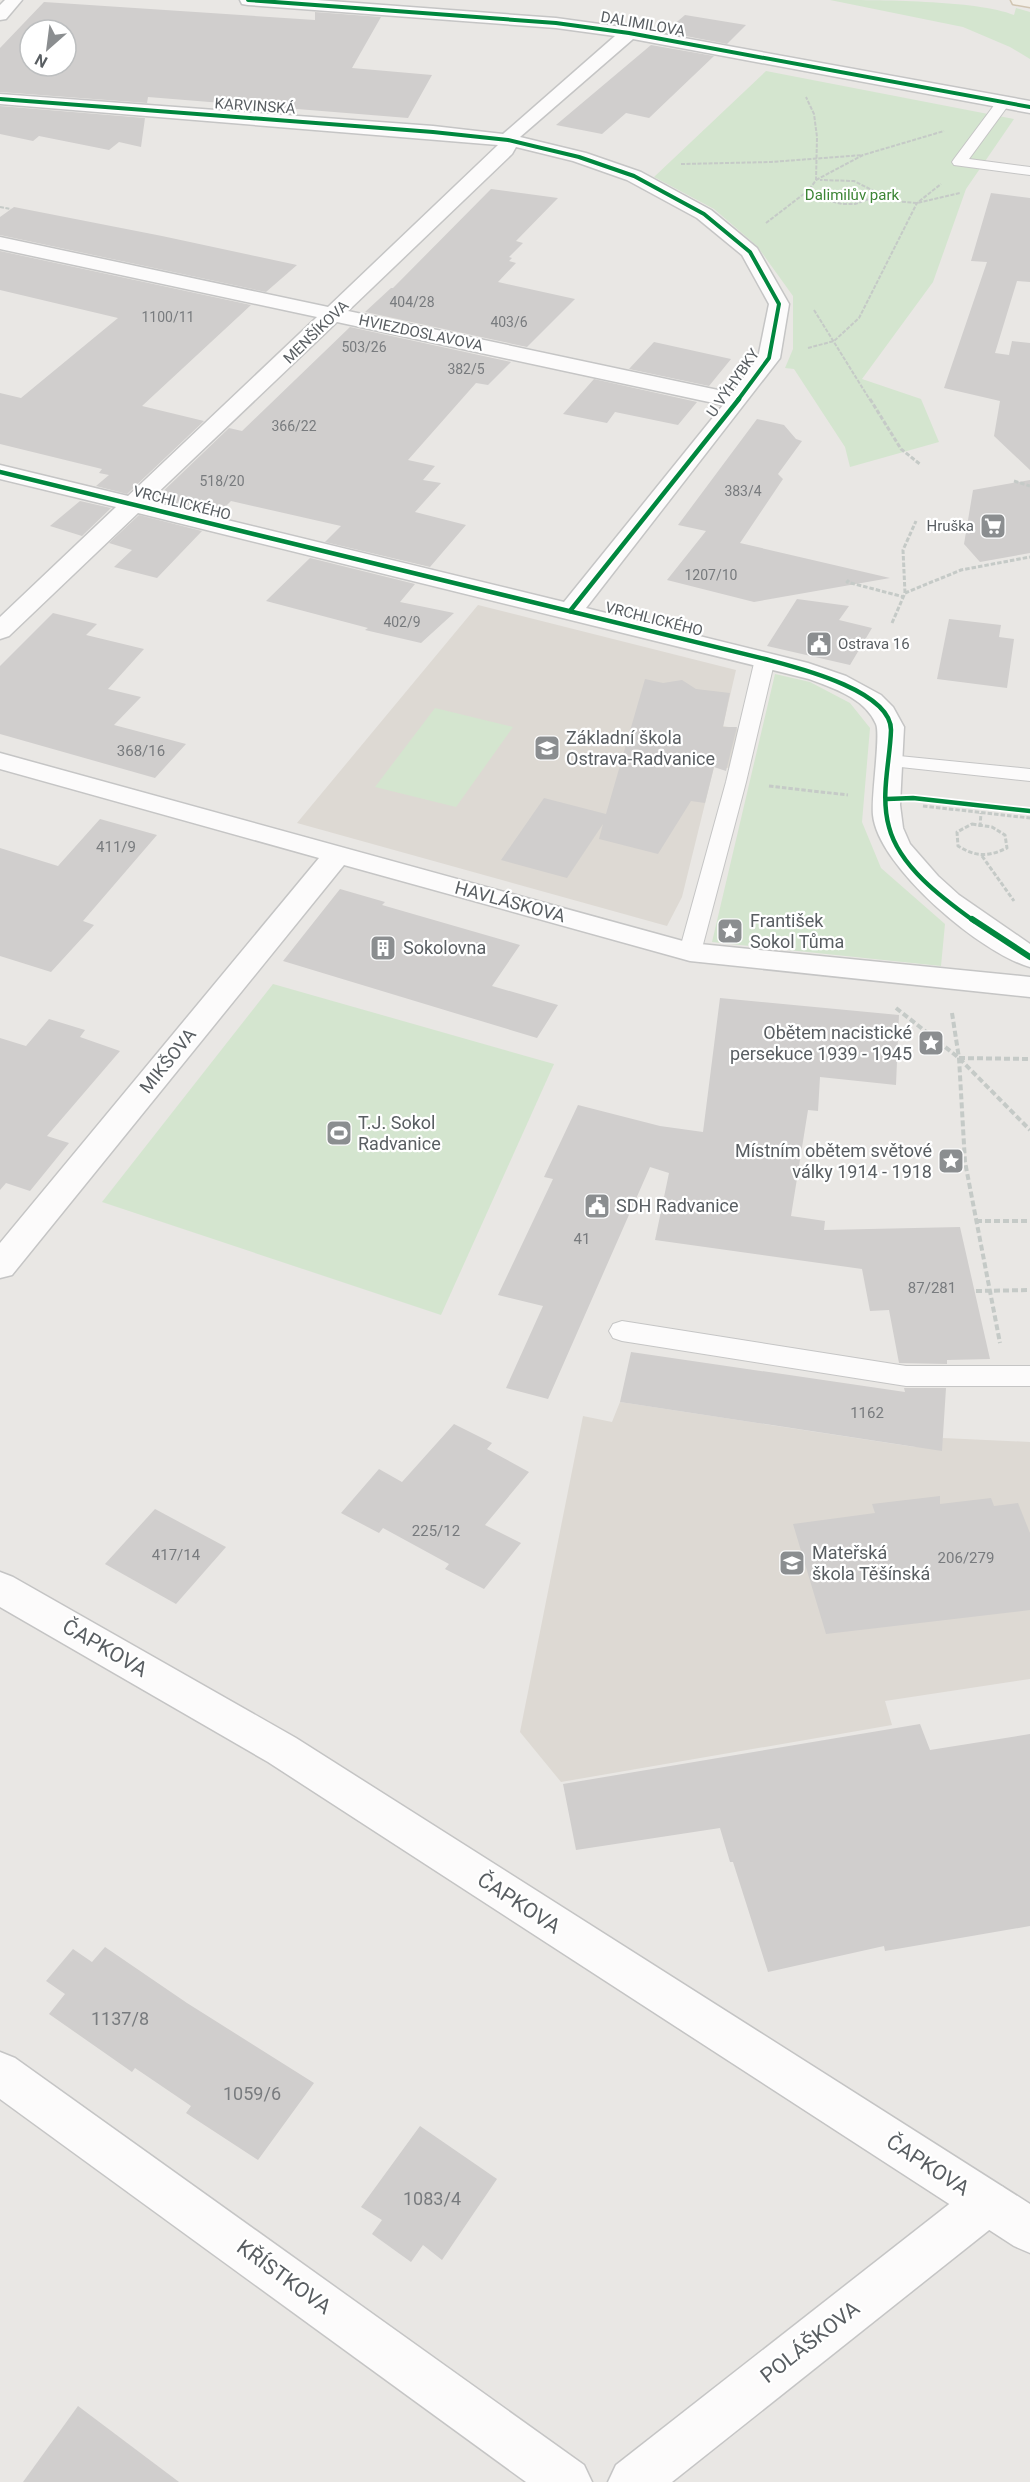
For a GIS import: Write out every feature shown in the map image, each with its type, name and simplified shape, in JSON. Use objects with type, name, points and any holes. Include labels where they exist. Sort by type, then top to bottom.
[{"type":"main road","points":[[1019,0],[1030,2]]},
{"type":"street","points":[[0,15],[14,0]]},
{"type":"street","name":"DALIMILOVA","points":[[248,0],[556,23],[629,33],[1030,107]]},
{"type":"street","name":"MENŠÍKOVA","points":[[0,631],[505,150],[512,134],[629,33]]},
{"type":"street","name":"KARVINSKÁ","points":[[0,99],[433,132],[508,140]]},
{"type":"street","name":"U VÝHYBKY","points":[[508,140],[579,157],[634,176],[704,214],[750,252],[779,304],[769,358],[570,611]]},
{"type":"street","name":"HVIEZDOSLAVOVA","points":[[0,243],[737,401]]},
{"type":"street","name":"VRCHLICKÉHO","points":[[0,472],[765,659],[840,683],[875,703],[884,712],[891,727],[887,799],[889,829],[900,852],[912,867],[945,897],[1030,957]]},
{"type":"street","name":"HAVLÁSKOVA","points":[[0,761],[690,952],[1030,987]]},
{"type":"street","name":"MIKŠOVA","points":[[0,1266],[337,855]]},
{"type":"street","name":"ČAPKOVA","points":[[0,1588],[282,1750],[1030,2230]]},
{"type":"street","name":"KŘÍSTKOVA","points":[[0,2073],[567,2482]]},
{"type":"street","name":"POLÁŠKOVA","points":[[633,2482],[987,2203]]},
{"type":"lane","points":[[1003,103],[959,162],[1030,171]]},
{"type":"lane","points":[[690,952],[736,782],[765,659]]},
{"type":"lane","points":[[889,762],[1030,775]]},
{"type":"lane","points":[[622,1331],[906,1376],[1019,1376]]},
{"type":"path","points":[[805,66],[796,74],[814,114],[816,180]]},
{"type":"path","points":[[763,226],[809,190],[816,180],[862,155],[927,135],[988,121]]},
{"type":"path","points":[[679,164],[771,162],[862,155]]},
{"type":"path","points":[[834,341],[859,318],[917,203],[943,183],[959,162]]},
{"type":"path","points":[[809,190],[814,197],[842,205],[861,203],[869,198],[872,190],[865,184],[835,178],[816,180]]},
{"type":"path","points":[[869,198],[917,203]]},
{"type":"path","points":[[0,207],[12,209]]},
{"type":"path","points":[[1014,481],[1030,486]]},
{"type":"path","points":[[892,623],[905,595],[903,550],[916,521]]},
{"type":"path","points":[[849,580],[847,582],[905,595],[961,570],[1030,557]]},
{"type":"path","points":[[736,782],[851,796]]},
{"type":"path","points":[[887,799],[912,798],[1030,811]]},
{"type":"path","points":[[887,799],[913,805],[1030,818]]},
{"type":"path","points":[[980,826],[981,813]]},
{"type":"path","points":[[972,824],[980,826],[992,827],[1005,835],[1007,848],[992,856],[971,854],[957,846],[957,832],[972,824]]},
{"type":"path","points":[[981,855],[1016,903]]},
{"type":"path","points":[[845,969],[959,1058],[1030,1130]]},
{"type":"path","points":[[952,980],[952,1014],[959,1058],[965,1162],[988,1290],[1019,1376]]},
{"type":"path","points":[[959,1058],[1030,1059]]},
{"type":"path","points":[[976,1221],[1030,1221]]},
{"type":"path","points":[[976,1291],[1030,1290]]},
{"type":"shaded area","name":"Základní škola Ostrava-Radvanice","points":[[478,605],[736,670],[723,726],[740,729],[730,768],[714,767],[682,897],[667,926],[297,823]]},
{"type":"shaded area","name":"Mateřská škola Těšínská","points":[[620,1402],[915,1447],[943,1438],[1030,1442],[1030,1679],[885,1701],[892,1725],[561,1782],[520,1732],[583,1416],[612,1422]]},
{"type":"green space","points":[[830,0],[952,4],[976,6],[1014,15],[1016,8],[1030,12],[1030,59],[1010,47],[963,27]]},
{"type":"green space","name":"Dalimilův park","points":[[766,71],[1014,119],[966,189],[933,282],[862,379],[921,399],[939,442],[850,467],[845,447],[794,369],[785,368],[793,349],[793,296],[757,246],[714,209],[654,177]]},
{"type":"green space","points":[[775,674],[810,682],[850,703],[870,728],[862,822],[881,868],[945,924],[941,966],[712,942]]},
{"type":"green space","points":[[435,708],[513,727],[456,807],[375,787]]},
{"type":"green space","name":"T.J. Sokol Radvanice","points":[[273,984],[554,1064],[441,1315],[102,1202]]},
{"type":"building","points":[[44,2],[315,20],[315,12],[381,17],[352,68],[432,75],[408,118],[148,97],[147,103],[0,92],[0,48],[18,29],[18,78],[78,78],[78,18],[29,18]]},
{"type":"building","points":[[685,15],[746,25],[727,44],[665,32]]},
{"type":"building","points":[[651,45],[714,56],[649,118],[626,113],[602,134],[556,125]]},
{"type":"building","points":[[0,106],[145,118],[141,147],[119,142],[109,150],[39,136],[33,141],[0,134]]},
{"type":"building","points":[[491,189],[558,198],[516,241],[523,243],[509,257],[512,258],[509,261],[516,263],[498,282],[575,299],[527,347],[365,312],[393,288]]},
{"type":"building","points":[[991,193],[1030,198],[1030,282],[1017,281],[995,353],[1009,355],[1012,341],[1030,343],[1030,470],[994,436],[1000,401],[944,388],[987,262],[971,261]]},
{"type":"building","points":[[14,207],[297,265],[266,292],[0,235],[0,217]]},
{"type":"building","points":[[0,251],[251,305],[142,406],[204,421],[127,494],[96,486],[109,475],[99,473],[102,469],[0,444],[0,393],[21,398],[118,318],[0,290]]},
{"type":"building","points":[[350,327],[511,362],[488,385],[476,383],[408,460],[435,466],[423,480],[441,483],[415,512],[466,525],[430,567],[325,542],[341,526],[231,501],[217,515],[154,500],[229,428],[242,431]]},
{"type":"building","points":[[654,342],[731,359],[709,386],[629,369]]},
{"type":"building","points":[[594,379],[697,402],[678,425],[615,412],[607,423],[563,414]]},
{"type":"building","points":[[757,419],[784,425],[796,439],[802,441],[778,474],[783,479],[740,543],[890,578],[754,602],[667,580],[706,531],[678,525]]},
{"type":"building","points":[[1030,480],[1030,553],[980,562],[964,544],[973,490]]},
{"type":"building","points":[[80,501],[111,508],[82,536],[50,526]]},
{"type":"building","points":[[139,515],[202,531],[157,578],[114,567],[132,550],[109,543]]},
{"type":"building","points":[[310,558],[415,584],[400,602],[454,613],[421,643],[365,630],[368,628],[266,601]]},
{"type":"building","points":[[797,599],[849,606],[839,620],[872,628],[850,665],[767,646]]},
{"type":"building","points":[[53,613],[97,624],[86,635],[144,649],[108,689],[141,697],[114,725],[186,744],[155,778],[0,734],[0,666]]},
{"type":"building","points":[[949,619],[1001,625],[999,637],[1014,639],[1007,688],[937,679]]},
{"type":"building","points":[[645,679],[663,683],[682,680],[696,689],[730,693],[723,727],[737,727],[726,771],[714,767],[705,803],[691,801],[658,854],[599,839],[603,824],[567,878],[501,860],[544,798],[606,814]]},
{"type":"building","points":[[100,819],[157,835],[83,921],[94,925],[51,972],[0,956],[0,848],[58,866]]},
{"type":"building","name":"Sokolovna","points":[[340,889],[385,902],[382,905],[520,945],[492,986],[558,1005],[537,1038],[283,961]]},
{"type":"building","points":[[720,998],[899,1015],[896,1085],[820,1077],[818,1111],[808,1110],[791,1216],[825,1221],[824,1230],[960,1227],[990,1359],[947,1360],[947,1364],[899,1363],[889,1310],[870,1311],[862,1269],[655,1240],[669,1173],[650,1167],[548,1399],[506,1388],[543,1306],[498,1295],[553,1179],[544,1177],[578,1105],[660,1126],[703,1132]]},
{"type":"building","points":[[49,1019],[85,1030],[80,1037],[120,1051],[47,1136],[69,1143],[30,1191],[6,1183],[0,1190],[0,1038],[26,1046]]},
{"type":"building","points":[[631,1352],[905,1392],[904,1388],[946,1388],[942,1451],[620,1402]]},
{"type":"building","points":[[454,1424],[492,1443],[487,1449],[529,1472],[485,1525],[521,1543],[484,1589],[445,1569],[449,1564],[383,1528],[379,1533],[341,1513],[379,1469],[402,1482]]},
{"type":"building","points":[[940,1496],[940,1504],[991,1498],[994,1506],[1018,1503],[1030,1533],[1030,1610],[826,1634],[793,1524],[875,1513],[872,1504]]},
{"type":"building","points":[[155,1509],[226,1547],[176,1604],[105,1564]]},
{"type":"building","points":[[920,1724],[930,1750],[1030,1734],[1030,1926],[885,1951],[884,1946],[768,1972],[720,1828],[576,1850],[563,1784]]},
{"type":"building","points":[[105,1947],[187,2003],[314,2083],[258,2160],[186,2113],[191,2106],[135,2068],[132,2072],[49,2014],[65,1994],[46,1981],[73,1949],[92,1962]]},
{"type":"building","points":[[420,2126],[497,2179],[442,2260],[423,2245],[411,2262],[372,2234],[382,2220],[361,2207]]},
{"type":"building","points":[[78,2406],[179,2482],[23,2482]]},
{"type":"cycle path","points":[[248,0],[556,23],[629,33],[1030,107]]},
{"type":"cycle path","points":[[0,99],[433,132],[508,140],[579,157],[634,176],[704,214],[750,252],[779,304],[769,358],[570,611]]},
{"type":"cycle path","points":[[0,472],[765,659],[837,681],[871,700],[884,712],[891,727],[886,805],[889,828],[897,846],[910,864],[949,901],[993,934],[1030,957]]},
{"type":"cycle path","points":[[887,799],[913,798],[1030,811]]},
{"type":"place","name":"Hruška","points":[[993,526]]},
{"type":"place","name":"Ostrava 16","points":[[819,644]]},
{"type":"place","name":"Základní škola Ostrava-Radvanice","points":[[547,748]]},
{"type":"place","name":"František Sokol Tůma","points":[[730,931]]},
{"type":"place","name":"Sokolovna","points":[[383,948]]},
{"type":"place","name":"Obětem nacistické persekuce 1939 - 1945","points":[[931,1043]]},
{"type":"place","name":"T.J. Sokol Radvanice","points":[[339,1133]]},
{"type":"place","name":"Místním obětem světové války 1914 - 1918","points":[[951,1161]]},
{"type":"place","name":"SDH Radvanice","points":[[597,1206]]},
{"type":"place","name":"Mateřská škola Těšínská","points":[[792,1563]]}]
